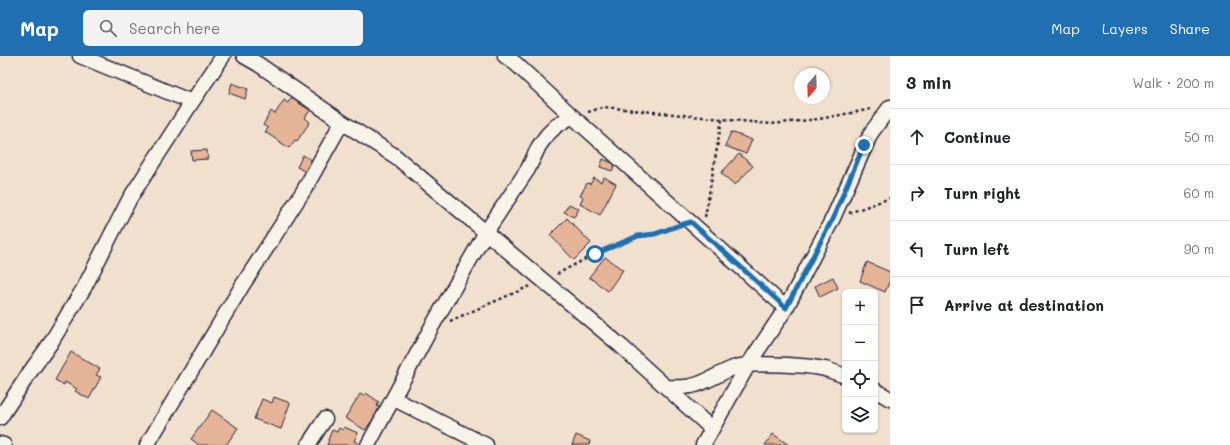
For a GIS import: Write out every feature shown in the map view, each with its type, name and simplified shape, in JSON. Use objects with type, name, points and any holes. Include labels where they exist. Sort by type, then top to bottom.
[{"type":"street","points":[[80,56],[192,102]]},
{"type":"street","points":[[0,418],[54,337],[84,288],[130,198],[223,56]]},
{"type":"street","points":[[244,56],[395,156],[621,346],[712,429]]},
{"type":"street","points":[[506,56],[786,308]]},
{"type":"street","points":[[703,445],[748,365],[786,308],[833,218],[870,133],[883,108]]},
{"type":"street","points":[[368,445],[431,328],[486,232],[528,169],[539,146],[556,126],[572,116]]},
{"type":"street","points":[[147,445],[242,286],[304,190],[342,122]]},
{"type":"street","points":[[666,387],[691,386],[702,383],[727,370],[748,365],[790,365],[824,369],[842,375]]},
{"type":"street","points":[[878,392],[890,399]]},
{"type":"street","points":[[394,399],[486,445]]},
{"type":"street","points":[[308,445],[325,419]]},
{"type":"street","points":[[0,444],[4,445]]},
{"type":"path","points":[[572,116],[604,107],[771,124],[819,119],[883,108]]},
{"type":"path","points":[[703,232],[722,119]]},
{"type":"path","points":[[833,218],[890,198]]},
{"type":"path","points":[[431,328],[481,309],[514,292],[544,281],[595,254],[628,240],[691,222]]},
{"type":"building","points":[[232,83],[248,89],[245,99],[229,93]]},
{"type":"building","points":[[291,98],[310,110],[305,118],[310,122],[297,141],[295,140],[289,148],[265,132],[268,128],[263,125],[271,111],[275,114],[284,100],[288,103]]},
{"type":"building","points":[[731,132],[752,140],[746,154],[725,146]]},
{"type":"building","points":[[207,150],[208,159],[192,160],[191,151]]},
{"type":"building","points":[[739,154],[753,166],[735,185],[721,173]]},
{"type":"building","points":[[303,155],[315,162],[309,174],[297,167]]},
{"type":"building","points":[[603,159],[615,164],[612,171],[600,167]]},
{"type":"building","points":[[604,177],[616,184],[600,215],[580,204],[583,197],[580,196],[587,183],[590,184],[594,178],[601,182]]},
{"type":"building","points":[[569,204],[579,209],[574,217],[564,212]]},
{"type":"building","points":[[567,218],[591,243],[574,260],[550,235]]},
{"type":"building","points":[[605,257],[623,270],[608,291],[589,277]]},
{"type":"building","points":[[867,262],[890,272],[890,280],[885,292],[860,281]]},
{"type":"building","points":[[833,277],[838,288],[820,297],[815,286]]},
{"type":"building","points":[[71,352],[100,369],[96,375],[101,377],[89,399],[75,391],[77,389],[65,382],[64,385],[55,380]]},
{"type":"building","points":[[366,393],[379,402],[377,406],[381,409],[375,425],[371,422],[365,430],[345,418],[360,394],[364,396]]},
{"type":"building","points":[[274,397],[290,403],[281,429],[254,419],[262,399],[272,403]]},
{"type":"building","points":[[212,410],[238,428],[226,445],[199,445],[191,439]]},
{"type":"building","points":[[344,427],[358,433],[354,441],[358,443],[357,445],[327,445],[332,430],[337,432],[339,428],[343,430]]},
{"type":"building","points":[[773,434],[789,445],[765,445]]},
{"type":"building","points":[[576,435],[590,441],[589,445],[572,445]]},
{"type":"route","points":[[595,254],[638,236],[655,234],[691,222],[786,308],[833,218],[864,145]]}]
